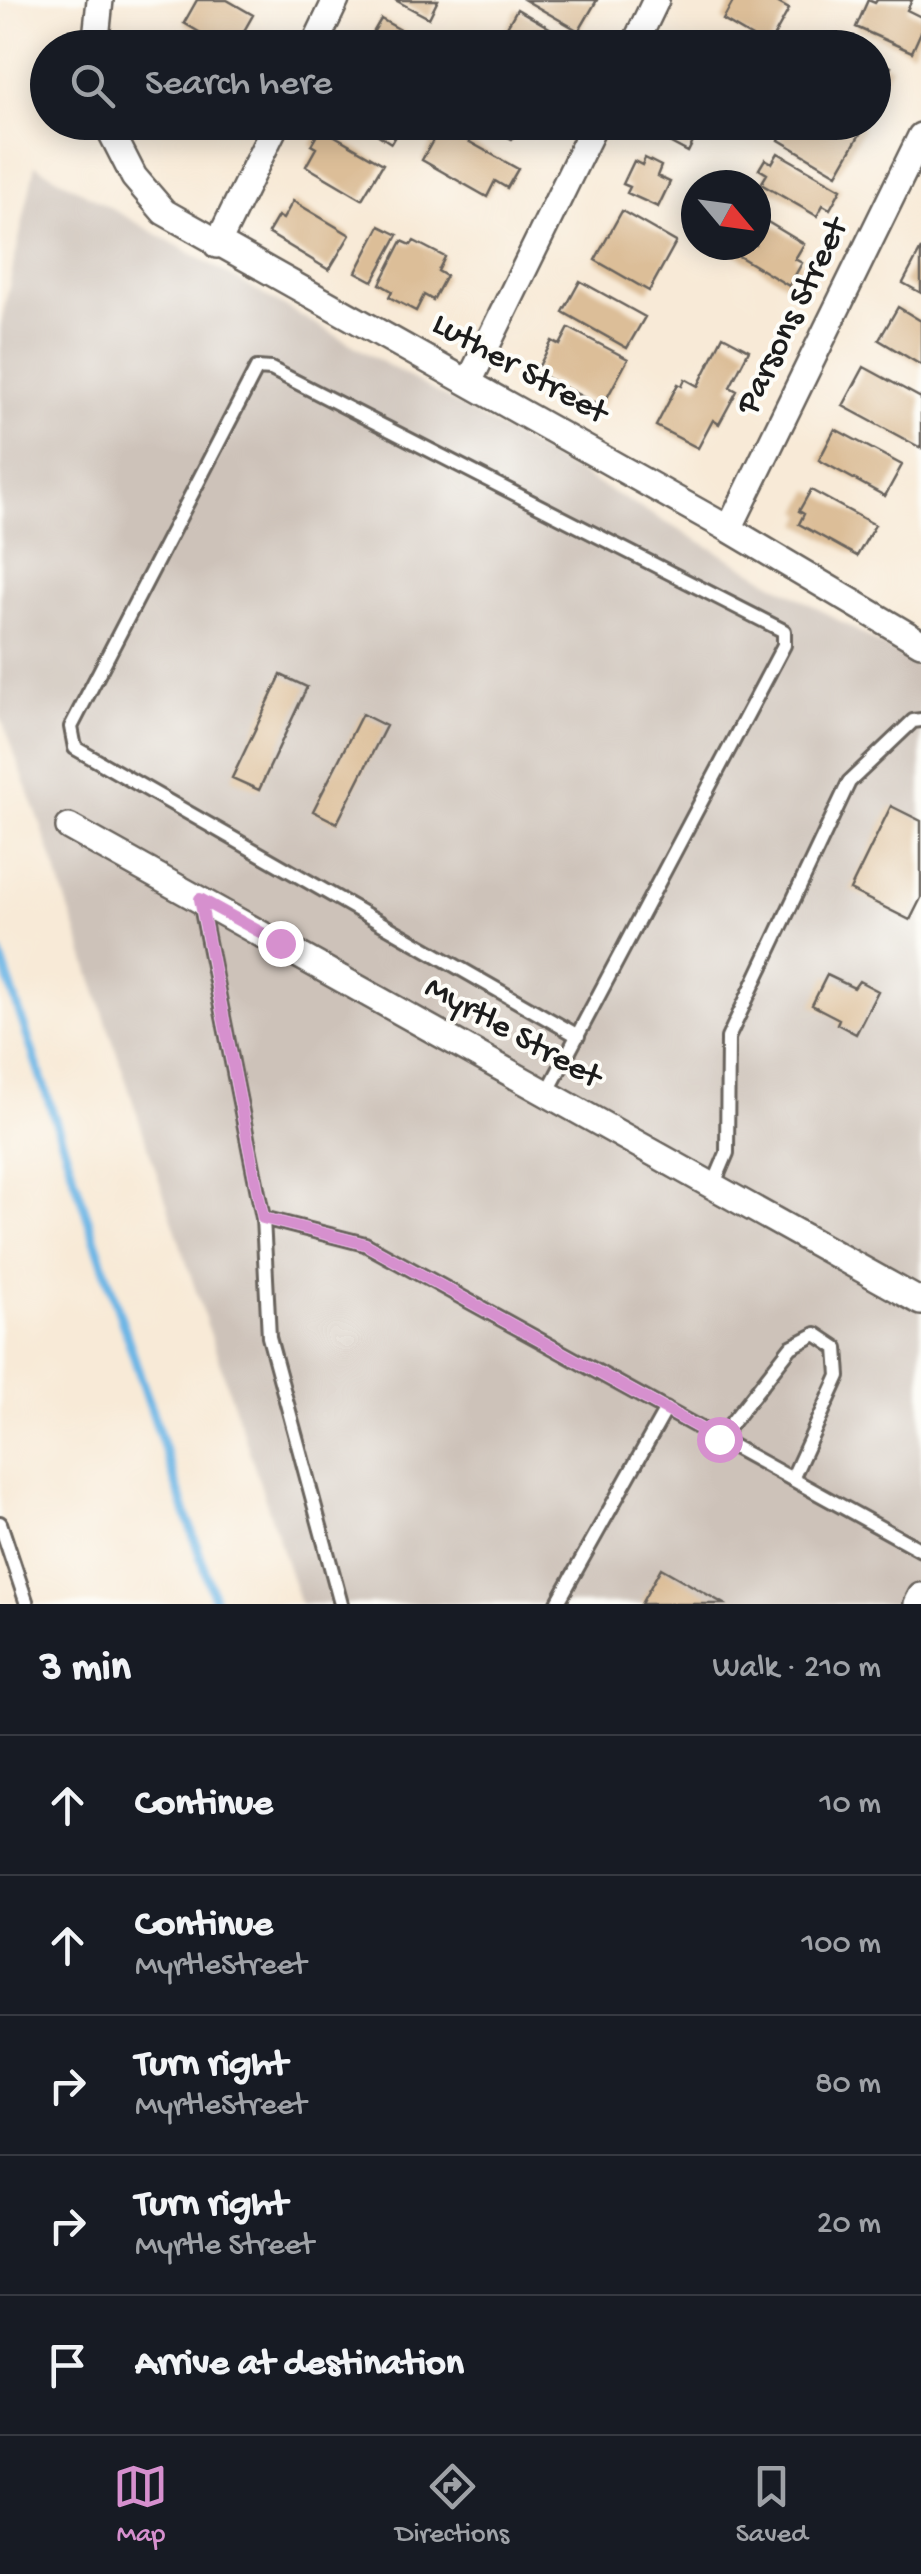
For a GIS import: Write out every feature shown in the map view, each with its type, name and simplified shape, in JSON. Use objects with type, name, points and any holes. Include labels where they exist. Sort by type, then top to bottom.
[{"type":"street","points":[[97,30],[100,0]]},
{"type":"street","points":[[322,30],[336,0]]},
{"type":"street","points":[[642,30],[656,0]]},
{"type":"street","name":"Parsons Street","points":[[729,529],[921,136]]},
{"type":"street","name":"Luther Street","points":[[114,140],[134,177],[164,212],[729,529],[921,643]]},
{"type":"street","points":[[218,245],[268,140]]},
{"type":"street","points":[[470,382],[587,140]]},
{"type":"street","name":"Myrtle Street","points":[[69,827],[921,1302]]},
{"type":"street","points":[[917,1604],[921,1596]]},
{"type":"lane","points":[[547,1093],[578,1036],[784,645],[784,631],[271,369],[256,368],[70,728],[75,748],[578,1036]]},
{"type":"lane","points":[[713,1186],[727,1153],[728,1038],[850,782],[914,721],[921,720]]},
{"type":"lane","points":[[200,899],[263,1218],[268,1337],[341,1604]]},
{"type":"lane","points":[[263,1218],[365,1244],[921,1550]]},
{"type":"lane","points":[[719,1439],[791,1347],[816,1334],[837,1348],[839,1376],[792,1479]]},
{"type":"lane","points":[[556,1604],[666,1410]]},
{"type":"lane","points":[[0,1522],[27,1604]]},
{"type":"shaded area","points":[[35,165],[921,667],[921,1604],[300,1604],[41,825],[0,715],[0,328]]},
{"type":"building","points":[[197,0],[227,0],[253,15],[245,30],[196,30],[184,23]]},
{"type":"building","points":[[395,0],[438,0],[429,18]]},
{"type":"building","points":[[525,0],[597,0],[577,30]]},
{"type":"building","points":[[734,0],[773,0],[789,9],[777,30],[740,30],[723,20]]},
{"type":"building","points":[[868,0],[912,0],[907,10],[921,17],[921,32],[912,52],[891,43],[891,30],[856,27]]},
{"type":"building","points":[[517,9],[553,30],[505,30]]},
{"type":"building","points":[[381,19],[401,30],[375,30]]},
{"type":"building","points":[[314,140],[342,140],[383,164],[362,199],[306,166],[316,148],[311,145]]},
{"type":"building","points":[[433,140],[466,140],[518,169],[507,188],[495,181],[487,197],[422,160]]},
{"type":"building","points":[[665,140],[694,140],[688,152]]},
{"type":"building","points":[[779,140],[857,140],[837,174]]},
{"type":"building","points":[[778,153],[841,189],[830,209],[823,205],[817,216],[771,190],[771,170],[759,169],[765,159],[772,163]]},
{"type":"building","points":[[645,158],[661,166],[657,176],[670,182],[658,207],[627,193],[630,187],[623,184],[634,161],[642,165]]},
{"type":"building","points":[[293,201],[350,235],[329,270],[268,233],[278,216],[283,219]]},
{"type":"building","points":[[622,211],[676,242],[649,291],[595,260]]},
{"type":"building","points":[[771,224],[804,244],[795,259],[802,263],[789,286],[745,260],[771,260]]},
{"type":"building","points":[[380,226],[398,235],[373,281],[356,272]]},
{"type":"building","points":[[402,241],[411,245],[414,241],[445,257],[438,271],[446,276],[433,300],[424,295],[416,311],[389,297],[392,291],[380,284]]},
{"type":"building","points":[[921,249],[921,293],[903,283]]},
{"type":"building","points":[[580,281],[645,317],[627,348],[563,312]]},
{"type":"building","points":[[898,307],[921,321],[921,365],[879,340]]},
{"type":"building","points":[[569,328],[628,359],[602,407],[536,372],[552,341],[560,345]]},
{"type":"building","points":[[723,336],[749,350],[730,387],[737,391],[719,424],[713,420],[698,448],[656,426],[678,384],[682,386],[685,379],[698,386]]},
{"type":"building","points":[[864,367],[921,398],[921,448],[843,406]]},
{"type":"building","points":[[835,429],[902,465],[885,496],[819,460]]},
{"type":"building","points":[[811,490],[875,525],[857,556],[799,524],[804,514],[799,511]]},
{"type":"building","points":[[281,675],[307,687],[259,790],[232,778]]},
{"type":"building","points":[[362,714],[386,726],[337,823],[313,811]]},
{"type":"building","points":[[891,806],[921,821],[921,898],[910,920],[850,890]]},
{"type":"building","points":[[827,975],[854,988],[859,981],[878,991],[856,1034],[837,1024],[839,1019],[812,1005]]},
{"type":"building","points":[[661,1568],[724,1604],[641,1604]]},
{"type":"waterway","points":[[0,954],[216,1604]]},
{"type":"route","points":[[280,943],[200,899],[263,1218],[365,1244],[719,1439]]}]
